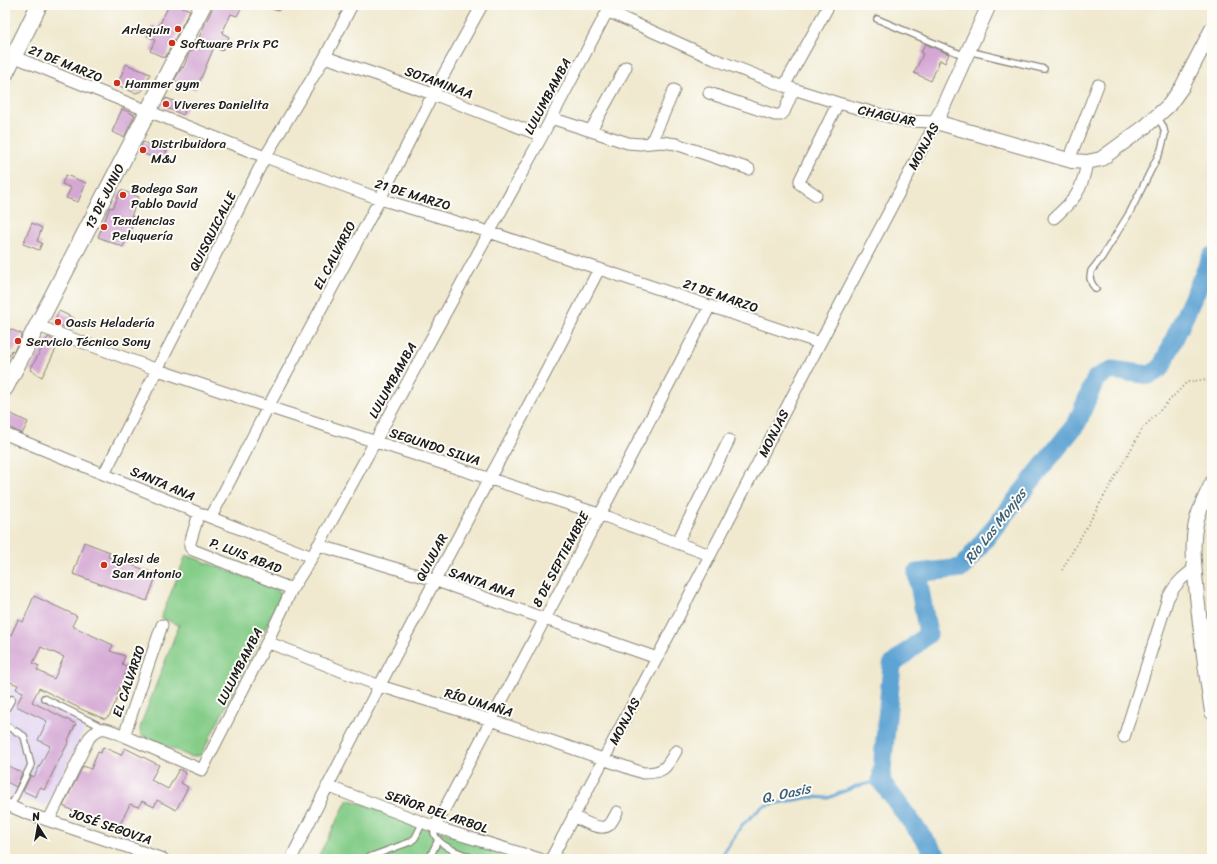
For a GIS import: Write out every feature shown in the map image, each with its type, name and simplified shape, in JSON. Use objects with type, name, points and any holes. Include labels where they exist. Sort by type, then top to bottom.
[{"type":"main road","points":[[5,74],[10,55],[39,5]]},
{"type":"main road","name":"13 DE JUNIO","points":[[5,388],[203,5]]},
{"type":"street","name":"QUISQUICALLE","points":[[104,474],[265,157],[325,56],[352,5]]},
{"type":"street","name":"EL CALVARIO","points":[[211,517],[268,407],[380,199],[433,94],[482,5]]},
{"type":"street","points":[[709,93],[775,115],[781,115],[784,112],[789,88],[829,5]]},
{"type":"street","name":"MONJAS","points":[[551,859],[936,122],[989,5]]},
{"type":"street","name":"CHAGUAR","points":[[608,8],[714,59],[789,88],[905,121],[936,122],[1069,160],[1087,162],[1101,159],[1118,148],[1169,105],[1182,87],[1212,29]]},
{"type":"street","name":"LULUMBAMBA","points":[[124,736],[202,770],[292,588],[312,557],[542,136],[608,8]]},
{"type":"street","name":"21 DE MARZO","points":[[10,55],[265,157],[380,199],[489,232],[820,343]]},
{"type":"street","name":"SOTAMINAA","points":[[325,56],[433,94],[542,136]]},
{"type":"street","points":[[591,130],[626,67]]},
{"type":"street","points":[[1069,160],[1098,85]]},
{"type":"street","points":[[651,143],[674,90]]},
{"type":"street","points":[[816,195],[800,184],[800,180],[838,103]]},
{"type":"street","points":[[551,118],[628,143],[640,144],[662,142],[676,144],[749,169]]},
{"type":"street","points":[[1054,218],[1079,192],[1085,176],[1087,162]]},
{"type":"street","name":"QUIJUAR","points":[[291,859],[327,786],[434,580],[490,479],[599,269]]},
{"type":"street","name":"8 DE SEPTIEMBRE","points":[[435,827],[710,306]]},
{"type":"street","name":"SEGUNDO SILVA","points":[[38,326],[158,370],[268,407],[600,514],[710,555]]},
{"type":"street","name":"SANTA ANA","points":[[5,434],[312,557]]},
{"type":"street","points":[[677,543],[730,440]]},
{"type":"street","points":[[1212,484],[1196,523],[1194,542],[1194,568],[1204,664],[1212,712]]},
{"type":"street","name":"P. LUIS ABAD","points":[[199,513],[190,543],[190,547],[193,550],[292,588]]},
{"type":"street","name":"SANTA ANA","points":[[318,544],[434,580],[657,658]]},
{"type":"street","points":[[1124,737],[1168,598],[1175,586],[1194,568]]},
{"type":"street","name":"EL CALVARIO","points":[[49,820],[88,738],[95,731],[104,728],[124,736],[162,625]]},
{"type":"street","name":"RÍO UMAÑA","points":[[266,642],[380,686],[491,720],[643,773],[661,771],[667,766],[676,751]]},
{"type":"street","name":"SEÑOR DEL ARBOL","points":[[327,786],[435,827],[540,859]]},
{"type":"street","name":"JOSÉ SEGOVIA","points":[[8,805],[26,813],[163,859]]},
{"type":"street","points":[[573,816],[603,828],[608,825],[618,812]]},
{"type":"lane","points":[[877,19],[966,54],[1044,69]]},
{"type":"lane","points":[[1096,289],[1090,278],[1091,271],[1102,257],[1130,212],[1162,150],[1164,130],[1157,116]]},
{"type":"lane","points":[[44,698],[104,728]]},
{"type":"lane","points":[[5,710],[12,699]]},
{"type":"lane","points":[[5,725],[24,736],[31,765],[8,805]]},
{"type":"lane","points":[[364,859],[410,842],[415,838],[422,822]]},
{"type":"lane","points":[[435,827],[434,835],[438,840],[454,851],[476,859]]},
{"type":"lane","points":[[429,859],[438,840]]},
{"type":"path","points":[[1062,570],[1143,428],[1187,382],[1202,380],[1212,382]]},
{"type":"shaded area","points":[[5,684],[88,723],[46,806],[5,795]]},
{"type":"green space","points":[[186,555],[276,588],[281,595],[201,755],[191,757],[141,735],[140,730],[179,625],[161,618]]},
{"type":"green space","points":[[348,799],[521,859],[317,859]]},
{"type":"building","points":[[169,5],[178,5],[190,10],[165,58],[150,51],[155,40],[147,36],[152,25],[158,28]]},
{"type":"building","points":[[214,5],[243,5],[237,16],[231,14],[222,33],[229,37],[222,51],[214,47],[196,90],[174,81],[182,67],[183,68],[190,51],[192,52]]},
{"type":"building","points":[[925,44],[949,54],[945,63],[940,60],[931,81],[914,73],[923,54],[921,53]]},
{"type":"building","points":[[126,64],[150,74],[142,91],[135,93],[117,85]]},
{"type":"building","points":[[166,98],[187,106],[183,115],[165,107],[163,104]]},
{"type":"building","points":[[122,109],[135,115],[124,137],[112,132]]},
{"type":"building","points":[[143,142],[167,151],[163,161],[139,152]]},
{"type":"building","points":[[66,175],[86,183],[78,202],[66,198],[71,188],[62,184]]},
{"type":"building","points":[[121,190],[139,197],[131,216],[136,217],[123,247],[98,237],[110,207],[113,208]]},
{"type":"building","points":[[32,223],[42,228],[37,241],[42,243],[39,250],[23,244]]},
{"type":"building","points":[[59,311],[74,318],[69,329],[54,323]]},
{"type":"building","points":[[5,327],[22,334],[5,365]]},
{"type":"building","points":[[48,337],[59,343],[42,377],[30,370]]},
{"type":"building","points":[[5,411],[28,422],[22,434],[5,425]]},
{"type":"building","name":"Iglesi de San Antonio","points":[[84,542],[110,552],[108,557],[157,574],[147,601],[73,574]]},
{"type":"building","points":[[34,596],[77,616],[72,626],[113,645],[110,651],[125,656],[122,664],[128,667],[117,695],[119,695],[110,715],[105,719],[83,710],[39,688],[32,702],[76,724],[44,790],[40,787],[36,797],[23,791],[31,775],[34,777],[50,746],[38,740],[47,721],[16,706],[23,692],[16,689],[18,685],[5,680],[5,643],[8,637],[10,637],[18,620],[23,622]],"holes":[[[41,647],[64,657],[54,679],[37,670],[39,666],[33,663]]]},
{"type":"building","points":[[103,747],[121,755],[125,748],[159,765],[151,780],[168,789],[179,769],[186,773],[181,783],[188,787],[176,810],[157,800],[154,807],[142,801],[138,807],[130,804],[119,826],[97,815],[92,824],[80,819],[81,815],[63,806],[83,766],[91,769],[98,752],[101,753]]},
{"type":"building","points":[[5,764],[22,773],[16,787],[5,781]]},
{"type":"waterway","name":"Rio Las Monjas","points":[[939,859],[881,781],[892,665],[928,634],[917,573],[962,568],[1077,423],[1096,378],[1112,370],[1150,375],[1161,368],[1212,256]]},
{"type":"waterway","name":"Q. Oasis","points":[[716,859],[723,854],[742,825],[763,806],[811,797],[828,798],[857,786],[881,781]]},
{"type":"place","name":"Arlequin","points":[[178,29]]},
{"type":"place","name":"Software Prix PC","points":[[172,43]]},
{"type":"place","name":"Hammer gym","points":[[117,83]]},
{"type":"place","name":"Viveres Danielita","points":[[166,104]]},
{"type":"place","name":"Distribuidora M&J","points":[[143,150]]},
{"type":"place","name":"Bodega San Pablo David","points":[[123,195]]},
{"type":"place","name":"Tendencias Peluquería","points":[[104,227]]},
{"type":"place","name":"Oasis Heladería","points":[[58,322]]},
{"type":"place","name":"Servicio Técnico Sony","points":[[18,341]]},
{"type":"place","name":"Iglesi de San Antonio","points":[[104,565]]}]
